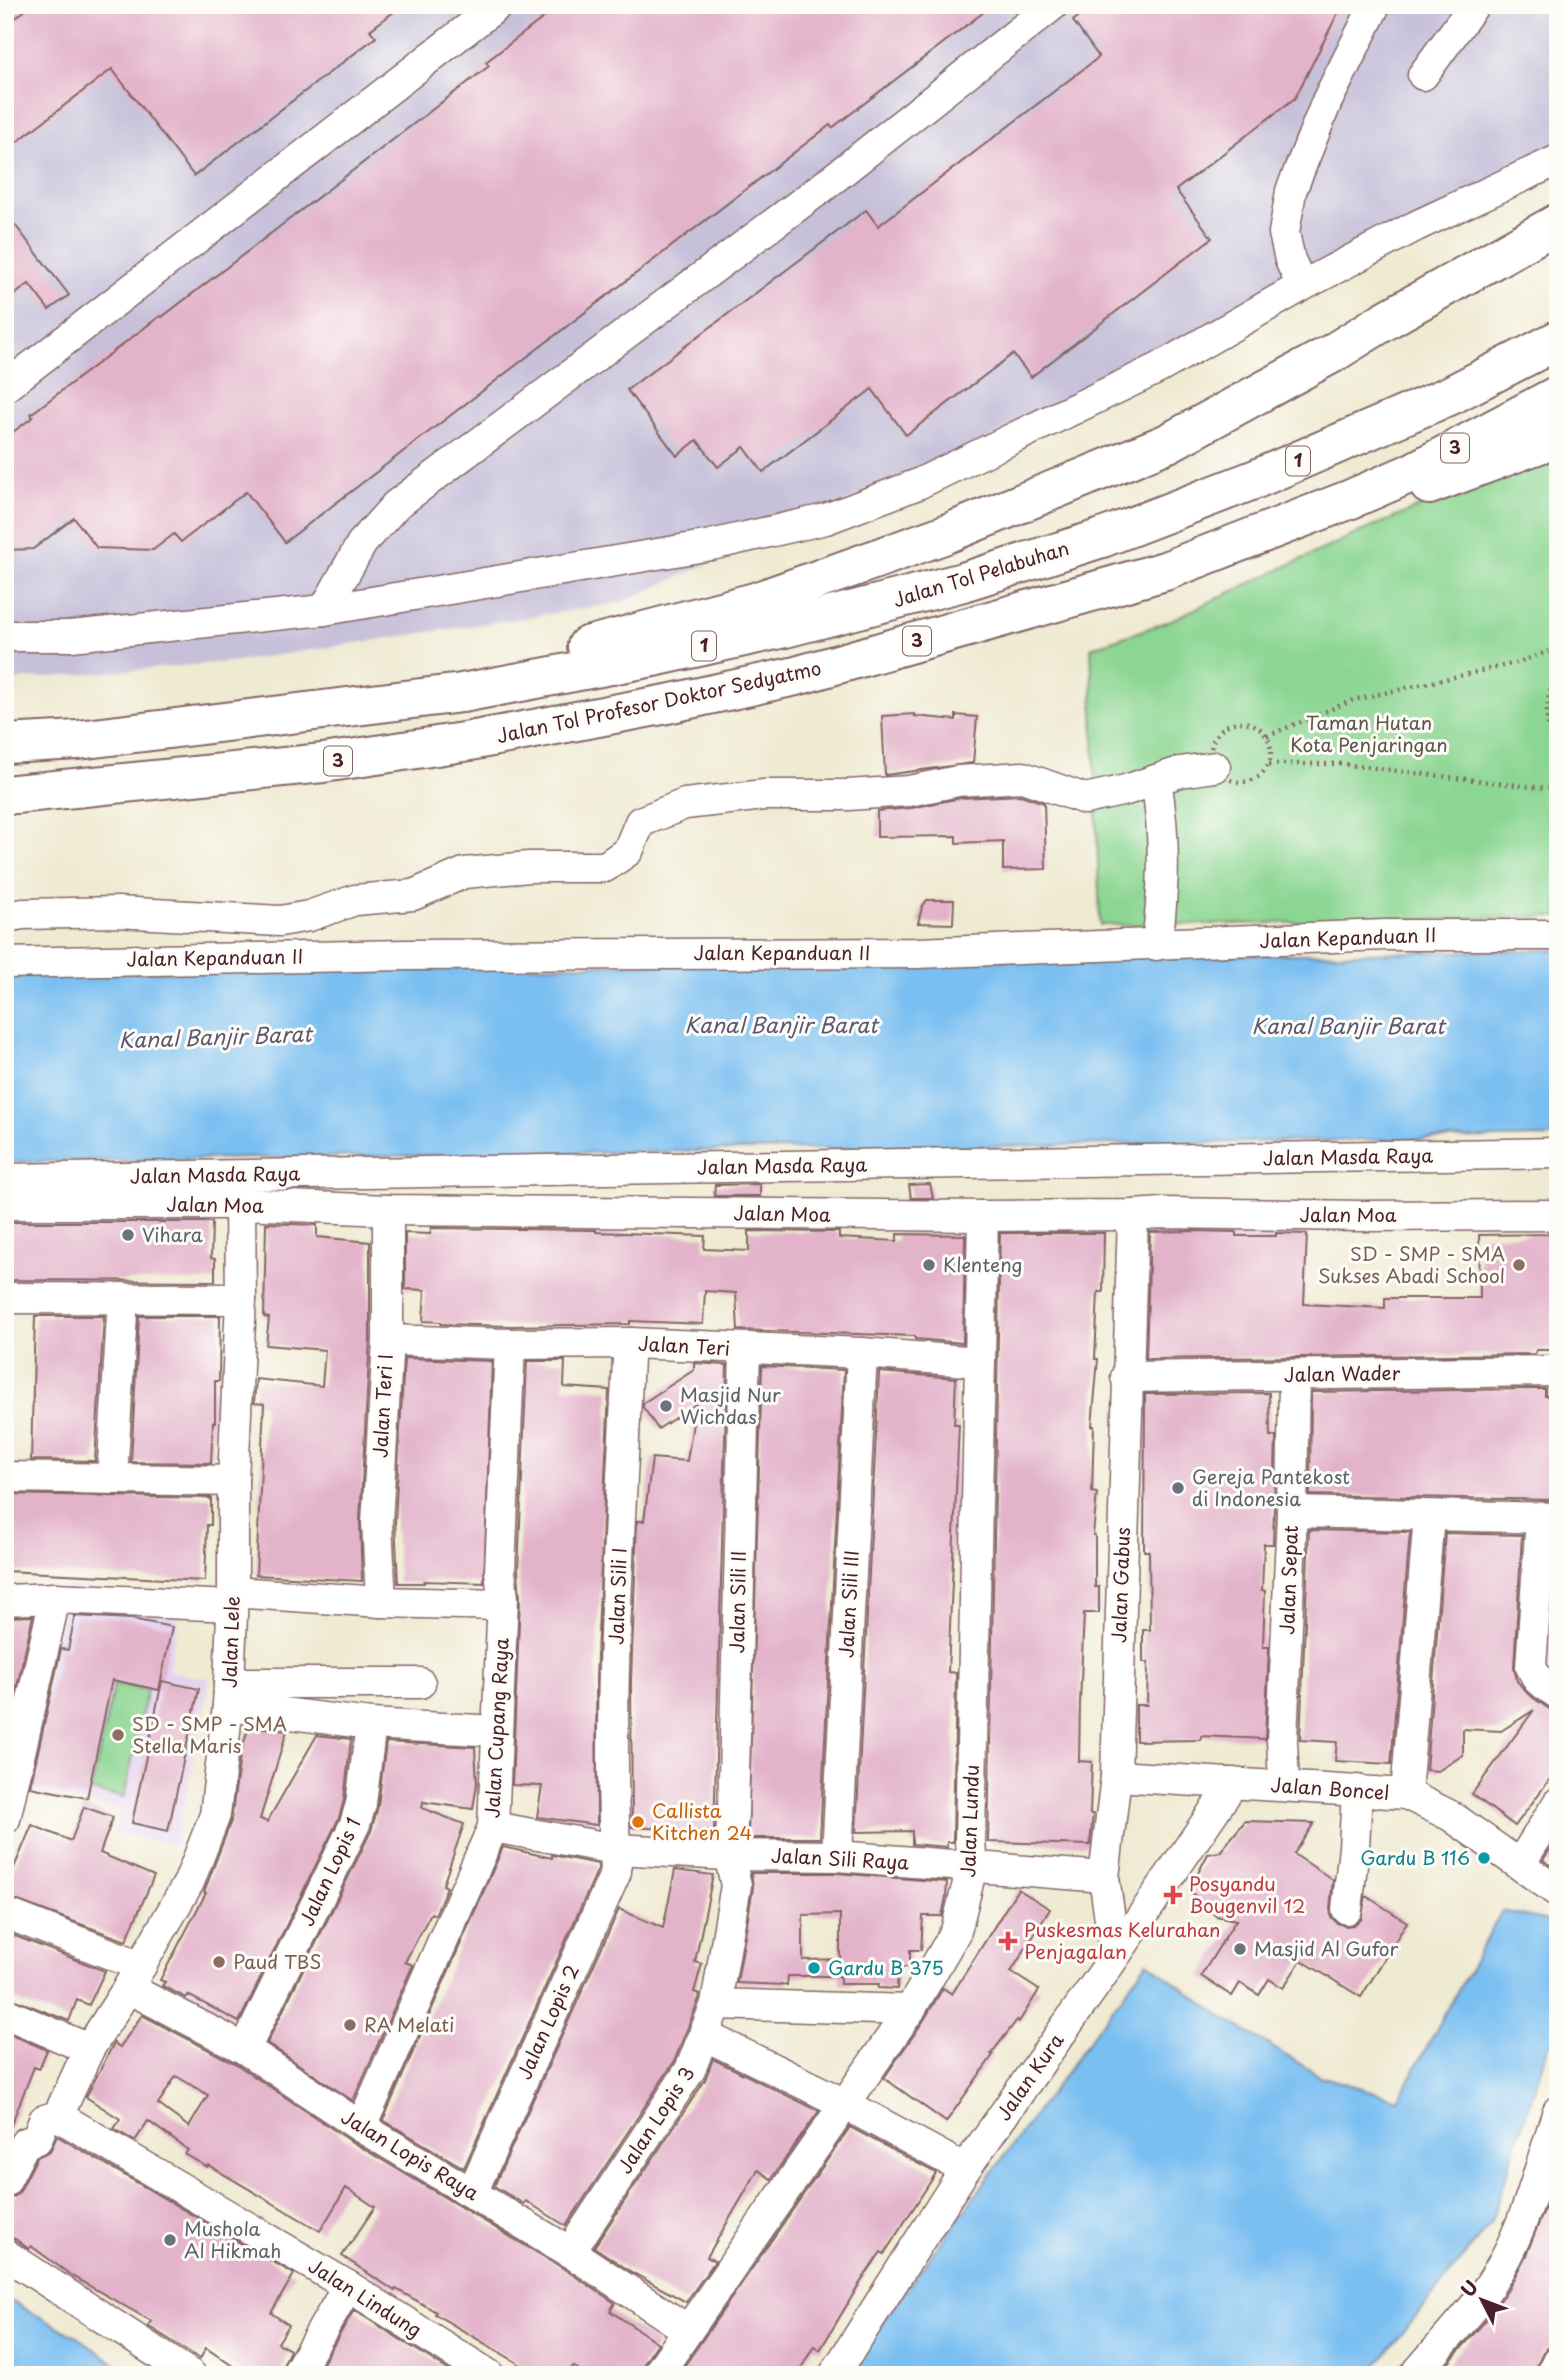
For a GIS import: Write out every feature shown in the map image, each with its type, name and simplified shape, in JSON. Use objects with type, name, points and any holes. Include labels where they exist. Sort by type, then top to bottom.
[{"type":"highway","points":[[5,744],[78,740],[372,702],[459,671],[558,653],[755,602],[946,534],[1168,443],[1558,223]]},
{"type":"highway","name":"Jalan Tol Pelabuhan","points":[[372,702],[463,692],[658,656],[861,609],[963,582],[1102,538],[1256,479],[1451,394],[1558,340]]},
{"type":"highway","name":"Jalan Tol Profesor Doktor Sedyatmo","points":[[5,795],[323,764],[470,741],[667,704],[796,676],[1165,571],[1411,473],[1558,394]]},
{"type":"highway","points":[[1350,499],[1395,496],[1412,491],[1558,437]]},
{"type":"street","points":[[5,387],[498,5]]},
{"type":"street","points":[[324,610],[362,543],[396,505],[824,186],[1054,5]]},
{"type":"street","points":[[1302,286],[1290,260],[1284,233],[1291,191],[1327,101],[1375,5]]},
{"type":"street","points":[[1423,75],[1474,5]]},
{"type":"street","points":[[5,636],[71,636],[324,610],[711,545],[826,519],[918,484],[1159,368],[1302,286],[1416,226],[1558,160]]},
{"type":"street","points":[[1157,945],[1164,888],[1163,824],[1156,780],[1180,772],[1215,767]]},
{"type":"street","name":"Jalan Kepanduan II","points":[[5,917],[23,914],[117,912],[280,921],[309,916],[355,900],[412,895],[464,873],[529,867],[605,867],[628,851],[640,822],[685,804],[764,795],[897,792],[958,781],[1023,777],[1085,799],[1156,780]]},
{"type":"street","name":"Jalan Kepanduan II","points":[[5,963],[405,955],[917,953],[1385,935],[1558,935]]},
{"type":"street","name":"Jalan Masda Raya","points":[[5,1179],[1558,1153]]},
{"type":"street","name":"Jalan Moa","points":[[5,1204],[240,1204],[388,1210],[984,1216],[1163,1213],[1558,1215]]},
{"type":"street","name":"Jalan Lele","points":[[5,2182],[15,2139],[37,2139],[44,2120],[58,2116],[89,2049],[189,1882],[215,1815],[228,1694],[232,1599],[233,1481],[241,1299],[240,1204]]},
{"type":"street","name":"Jalan Teri I","points":[[381,1602],[377,1521],[388,1340],[388,1210]]},
{"type":"street","name":"Jalan Gabus","points":[[1115,1954],[1104,1877],[1116,1776],[1133,1215]]},
{"type":"street","name":"Jalan Lundu","points":[[657,2375],[910,2010],[957,1931],[972,1867],[970,1841],[984,1216]]},
{"type":"street","points":[[5,1298],[241,1299]]},
{"type":"street","points":[[112,1478],[123,1298]]},
{"type":"street","name":"Jalan Teri","points":[[388,1340],[510,1345],[631,1343],[862,1353],[981,1362]]},
{"type":"street","name":"Jalan Sili I","points":[[615,1849],[613,1823],[616,1618],[628,1358],[631,1343]]},
{"type":"street","name":"Jalan Cupang Raya","points":[[361,2127],[493,1827],[510,1345]]},
{"type":"street","name":"Jalan Sili II","points":[[729,1855],[733,1814],[745,1349]]},
{"type":"street","name":"Jalan Sili III","points":[[837,1856],[862,1353]]},
{"type":"street","name":"Jalan Wader","points":[[1126,1377],[1558,1371]]},
{"type":"street","name":"Jalan Sepat","points":[[1283,1785],[1294,1375]]},
{"type":"street","points":[[5,1477],[233,1481]]},
{"type":"street","points":[[1292,1512],[1549,1517],[1531,1667],[1538,1679],[1558,1694]]},
{"type":"street","points":[[1406,1794],[1429,1516]]},
{"type":"street","points":[[5,1819],[55,1598]]},
{"type":"street","points":[[5,1600],[232,1599],[502,1605]]},
{"type":"street","points":[[228,1694],[420,1683]]},
{"type":"street","points":[[228,1694],[371,1724],[496,1731]]},
{"type":"street","name":"Jalan Lopis 1","points":[[245,2049],[355,1824],[361,1804],[371,1724]]},
{"type":"street","name":"Jalan Boncel","points":[[1116,1776],[1406,1794],[1451,1816],[1558,1892]]},
{"type":"street","name":"Jalan Kura","points":[[834,2375],[965,2169],[1233,1783]]},
{"type":"street","points":[[1346,1909],[1354,1848],[1357,1790]]},
{"type":"street","points":[[1520,1864],[1558,1803]]},
{"type":"street","name":"Jalan Sili Raya","points":[[493,1827],[615,1849],[729,1855],[837,1856],[1104,1877]]},
{"type":"street","name":"Jalan Lopis 2","points":[[472,2193],[616,1872],[615,1849]]},
{"type":"street","name":"Jalan Lopis 3","points":[[570,2252],[690,2070],[716,2004],[736,1885],[729,1855]]},
{"type":"street","name":"Jalan Lopis Raya","points":[[5,1913],[134,1977],[361,2127],[570,2252],[688,2330]]},
{"type":"street","points":[[716,2004],[910,2010]]},
{"type":"street","points":[[5,2013],[89,2049]]},
{"type":"street","points":[[704,2035],[843,2103],[965,2169]]},
{"type":"street","points":[[1415,2375],[1475,2304],[1500,2269],[1522,2225],[1558,2111]]},
{"type":"street","name":"Jalan Lindung","points":[[58,2116],[348,2286],[489,2375]]},
{"type":"street","points":[[5,2254],[191,2375]]},
{"type":"street","points":[[296,2375],[348,2286]]},
{"type":"street","points":[[1549,2375],[1558,2361]]},
{"type":"path","points":[[1267,736],[1353,700],[1516,663],[1558,648]]},
{"type":"path","points":[[1558,670],[1551,683],[1547,704],[1547,724],[1558,754]]},
{"type":"path","points":[[1231,723],[1251,723],[1267,736],[1272,754],[1269,764],[1257,778],[1248,782],[1229,779],[1215,767],[1212,746],[1222,729],[1231,723]]},
{"type":"path","points":[[1269,764],[1342,764],[1531,788],[1558,788]]},
{"type":"shaded area","points":[[5,5],[1558,5],[1558,176],[1119,380],[620,603],[239,661],[5,681]]},
{"type":"shaded area","points":[[1547,1517],[1558,1517],[1558,1685],[1540,1658]]},
{"type":"shaded area","name":"SD - SMP - SMA Stella Maris","points":[[68,1585],[181,1607],[168,1671],[210,1679],[176,1845],[114,1833],[119,1810],[26,1792]]},
{"type":"green space","name":"Taman Hutan Kota Penjaringan","points":[[1558,454],[1558,916],[1100,925],[1091,648],[1167,622],[1358,533],[1486,479]]},
{"type":"green space","points":[[114,1684],[147,1690],[124,1797],[91,1791]]},
{"type":"water","name":"Kanal Banjir Barat","points":[[1558,950],[1558,1137],[5,1162],[5,974]]},
{"type":"water","points":[[1502,1911],[1558,1923],[1558,2037],[1548,2047],[1490,2224],[1369,2375],[858,2375],[850,2366],[1147,1962],[1221,2016],[1320,2076],[1398,2099]]},
{"type":"water","points":[[5,2298],[77,2337],[132,2375],[5,2375]]},
{"type":"building","points":[[32,5],[403,5],[370,30],[376,37],[194,176],[112,69],[5,151],[5,26]]},
{"type":"building","points":[[560,5],[993,5],[832,128],[830,125],[285,542],[246,492],[181,542],[174,534],[153,550],[97,548],[74,518],[33,549],[5,550],[5,438],[33,417],[31,414],[489,66],[486,62]]},
{"type":"building","points":[[1093,5],[1342,5],[1295,98],[1176,190],[1212,238],[1031,377],[1013,354],[906,435],[872,389],[763,472],[744,447],[718,467],[697,440],[677,456],[627,390],[866,210],[878,226],[1099,57],[1073,21]]},
{"type":"building","points":[[5,212],[69,295],[49,310],[29,284],[5,302]]},
{"type":"building","points":[[915,714],[956,720],[956,715],[977,717],[973,763],[885,775],[882,716]]},
{"type":"building","points":[[1021,795],[1044,803],[1046,869],[1003,870],[1003,841],[956,843],[956,836],[877,837],[877,811],[912,808],[960,798]]},
{"type":"building","points":[[927,900],[954,900],[953,924],[918,923],[922,907]]},
{"type":"building","points":[[760,1184],[760,1196],[714,1196],[715,1185]]},
{"type":"building","points":[[930,1184],[933,1198],[911,1198],[909,1185]]},
{"type":"building","points":[[8,1222],[212,1222],[211,1258],[215,1259],[215,1281],[5,1280],[5,1255],[9,1255]]},
{"type":"building","points":[[266,1223],[317,1225],[317,1237],[370,1242],[370,1339],[360,1521],[362,1581],[256,1575],[264,1404],[254,1403],[256,1379],[322,1386],[325,1350],[266,1345],[269,1318],[264,1317]]},
{"type":"building","points":[[431,1228],[596,1230],[705,1236],[704,1249],[749,1251],[749,1231],[839,1232],[839,1238],[897,1241],[897,1234],[965,1235],[963,1343],[915,1339],[915,1336],[738,1330],[736,1293],[705,1291],[703,1324],[630,1321],[630,1324],[510,1326],[423,1321],[425,1290],[405,1289],[405,1233],[430,1234]]},
{"type":"building","points":[[1150,1232],[1236,1232],[1236,1236],[1307,1234],[1304,1304],[1385,1308],[1385,1298],[1480,1298],[1479,1235],[1558,1234],[1558,1350],[1536,1350],[1535,1354],[1146,1359]]},
{"type":"building","points":[[1000,1233],[1104,1233],[1103,1292],[1098,1292],[1095,1359],[1098,1359],[1092,1426],[1092,1492],[1097,1493],[1093,1535],[1099,1613],[1084,1613],[1080,1703],[1079,1761],[1092,1762],[1090,1814],[1093,1814],[1090,1845],[988,1842]]},
{"type":"building","points":[[35,1316],[104,1316],[95,1461],[31,1460]]},
{"type":"building","points":[[139,1316],[220,1316],[219,1381],[215,1381],[211,1463],[131,1462]]},
{"type":"building","points":[[404,1358],[492,1361],[484,1583],[398,1583],[395,1522]]},
{"type":"building","points":[[527,1361],[565,1361],[564,1387],[609,1390],[596,1679],[597,1825],[537,1817],[542,1786],[512,1785]]},
{"type":"building","points":[[694,1363],[727,1365],[714,1832],[632,1827],[631,1680],[637,1521],[644,1521],[652,1458],[687,1461],[696,1404],[658,1429],[643,1403],[694,1370]]},
{"type":"building","points":[[762,1366],[844,1370],[820,1838],[748,1838]]},
{"type":"building","points":[[879,1372],[956,1378],[954,1424],[959,1424],[948,1672],[956,1673],[953,1842],[947,1842],[947,1847],[912,1844],[912,1831],[856,1832]]},
{"type":"building","points":[[1545,1389],[1545,1396],[1558,1396],[1558,1500],[1310,1495],[1311,1392]]},
{"type":"building","points":[[1269,1393],[1270,1436],[1276,1436],[1273,1544],[1264,1544],[1262,1590],[1265,1591],[1263,1647],[1269,1647],[1265,1739],[1201,1736],[1201,1740],[1136,1741],[1136,1705],[1147,1705],[1148,1662],[1143,1662],[1143,1630],[1150,1630],[1149,1551],[1144,1551],[1145,1394]]},
{"type":"building","points":[[5,1494],[211,1498],[205,1581],[5,1571]]},
{"type":"building","points":[[1309,1530],[1410,1532],[1391,1764],[1335,1761],[1337,1742],[1300,1740]]},
{"type":"building","points":[[1445,1533],[1522,1535],[1514,1667],[1517,1681],[1528,1694],[1548,1708],[1558,1711],[1558,1768],[1515,1826],[1472,1794],[1534,1710],[1501,1731],[1463,1729],[1463,1755],[1438,1771],[1426,1770]]},
{"type":"building","points":[[33,1616],[5,1739],[5,1631],[9,1617]]},
{"type":"building","points":[[75,1616],[132,1619],[172,1627],[159,1690],[112,1680],[87,1798],[30,1787],[61,1649],[68,1650]]},
{"type":"building","points":[[162,1681],[199,1689],[168,1831],[132,1823]]},
{"type":"building","points":[[249,1726],[287,1731],[260,1819],[267,1822],[317,1735],[351,1739],[344,1800],[339,1818],[239,2022],[188,1995],[186,1998],[162,1986],[165,1982],[160,1980],[206,1893],[204,1892],[231,1821],[240,1755]]},
{"type":"building","points":[[386,1742],[475,1747],[477,1784],[473,1809],[423,1802],[422,1808],[464,1824],[443,1885],[447,1887],[435,1915],[431,1913],[405,1962],[413,1965],[353,2101],[267,2043],[371,1831],[378,1806]]},
{"type":"building","points":[[84,1807],[113,1817],[100,1853],[154,1876],[126,1941],[5,1896],[5,1889],[32,1825],[71,1841]]},
{"type":"building","points":[[1245,1821],[1314,1823],[1294,1854],[1333,1880],[1330,1908],[1331,1917],[1337,1923],[1346,1926],[1361,1920],[1366,1896],[1407,1922],[1361,1997],[1301,1960],[1283,1988],[1269,1979],[1259,1995],[1240,1983],[1232,1996],[1201,1976],[1236,1920],[1216,1916],[1189,1890],[1208,1854],[1220,1852]]},
{"type":"building","points":[[1558,1837],[1558,1870],[1543,1860]]},
{"type":"building","points":[[503,1847],[552,1858],[552,1855],[598,1864],[598,1869],[464,2168],[383,2120]]},
{"type":"building","points":[[675,1870],[713,1875],[695,1962],[702,1964],[694,1992],[700,1994],[699,1999],[674,2062],[566,2226],[526,2201],[524,2204],[494,2186],[619,1909],[663,1928]]},
{"type":"building","points":[[751,1873],[836,1873],[947,1882],[942,1916],[923,1916],[921,1950],[910,1950],[910,1967],[898,1967],[897,1989],[878,1988],[879,1984],[840,1984],[840,1976],[788,1976],[787,1985],[737,1983],[753,1888]],"holes":[[[840,1914],[840,1959],[803,1960],[803,1915]]]},
{"type":"building","points":[[1018,1889],[1050,1909],[1011,1972],[1039,1990],[1019,2022],[1017,2020],[991,2054],[993,2055],[946,2122],[884,2078],[943,1988],[952,1994]]},
{"type":"building","points":[[5,1932],[105,1971],[89,2005],[77,2000],[69,2021],[5,1996]]},
{"type":"building","points":[[142,2015],[236,2064],[352,2142],[561,2267],[615,2303],[610,2311],[658,2343],[643,2365],[640,2375],[587,2375],[573,2366],[567,2375],[538,2375],[435,2314],[436,2312],[396,2289],[395,2291],[342,2256],[375,2207],[346,2188],[320,2231],[185,2154],[188,2150],[148,2121],[135,2141],[114,2129],[120,2119],[86,2097],[114,2043],[120,2047]],"holes":[[[176,2076],[208,2095],[189,2127],[158,2104]]]},
{"type":"building","points":[[5,2032],[47,2050],[39,2069],[34,2067],[6,2138]]},
{"type":"building","points":[[713,2059],[819,2111],[771,2179],[758,2170],[707,2257],[715,2261],[686,2302],[633,2273],[594,2247],[705,2080]]},
{"type":"building","points":[[850,2127],[936,2173],[884,2254],[881,2252],[860,2283],[820,2350],[814,2346],[797,2375],[678,2375]]},
{"type":"building","points":[[57,2136],[294,2274],[271,2313],[289,2325],[278,2343],[290,2350],[279,2375],[246,2375],[206,2348],[200,2359],[148,2326],[151,2321],[72,2276],[31,2246],[29,2249],[15,2239],[5,2237],[5,2199],[14,2197],[20,2191],[37,2157],[50,2151]]},
{"type":"building","points":[[1558,2186],[1558,2344],[1549,2346],[1543,2352],[1532,2375],[1438,2375],[1486,2320],[1507,2291],[1526,2255],[1549,2198]]},
{"type":"building","points":[[354,2310],[456,2375],[316,2375]]},
{"type":"place","name":"Vihara","points":[[128,1235]]},
{"type":"place","name":"Klenteng","points":[[929,1265]]},
{"type":"place","name":"SD - SMP - SMA Sukses Abadi School","points":[[1519,1265]]},
{"type":"place","name":"Masjid Nur Wichdas","points":[[666,1406]]},
{"type":"place","name":"Gereja Pantekost di Indonesia","points":[[1178,1488]]},
{"type":"place","name":"SD - SMP - SMA Stella Maris","points":[[118,1735]]},
{"type":"place","name":"Callista Kitchen 24","points":[[638,1822]]},
{"type":"place","name":"Gardu B 116","points":[[1484,1858]]},
{"type":"place","name":"Posyandu Bougenvil 12","points":[[1173,1895]]},
{"type":"place","name":"Puskesmas Kelurahan Penjagalan","points":[[1008,1941]]},
{"type":"place","name":"Masjid Al Gufor","points":[[1240,1949]]},
{"type":"place","name":"Paud TBS","points":[[219,1962]]},
{"type":"place","name":"Gardu B 375","points":[[814,1968]]},
{"type":"place","name":"RA Melati","points":[[350,2025]]},
{"type":"place","name":"Mushola Al Hikmah","points":[[170,2240]]}]
